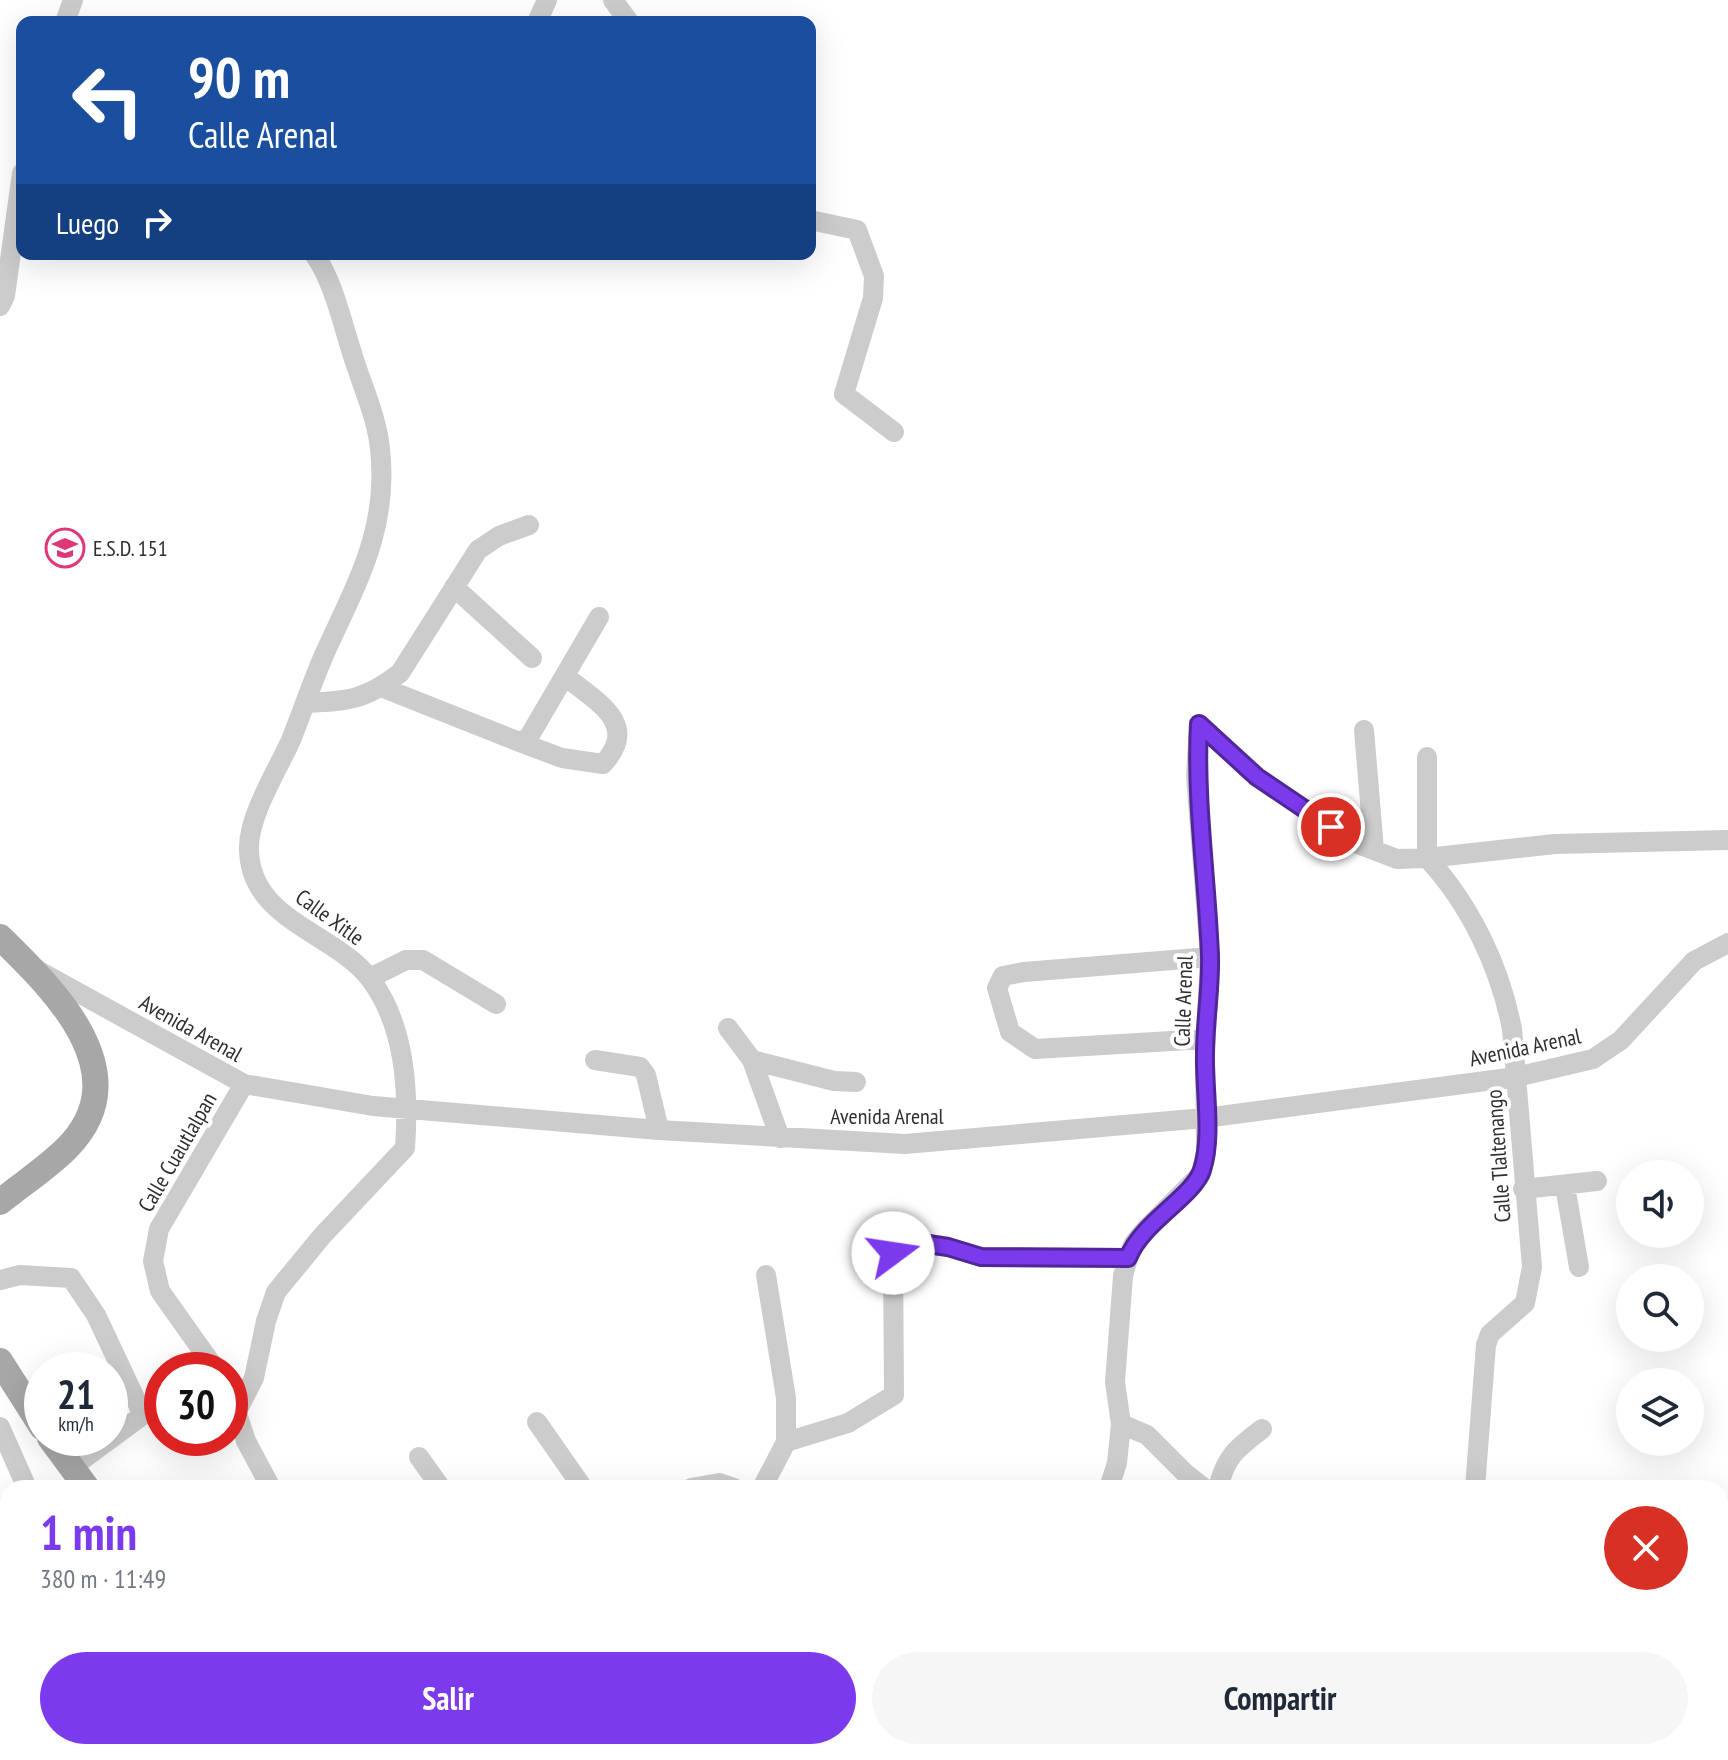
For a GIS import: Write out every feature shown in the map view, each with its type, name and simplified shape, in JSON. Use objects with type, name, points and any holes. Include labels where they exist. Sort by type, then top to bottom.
[{"type":"main road","points":[[0,937],[67,1008],[85,1039],[94,1065],[95,1094],[85,1123],[68,1147],[0,1202]]},
{"type":"main road","points":[[0,1361],[24,1399]]},
{"type":"main road","points":[[63,1456],[79,1478]]},
{"type":"street","points":[[0,306],[5,296],[16,216]]},
{"type":"street","points":[[816,221],[857,230],[874,276],[873,298],[844,394],[894,432]]},
{"type":"street","name":"Calle Xitle","points":[[248,1385],[254,1378],[266,1321],[276,1292],[331,1226],[405,1148],[408,1108],[405,1072],[396,1034],[370,978],[275,908],[250,862],[252,830],[373,549],[381,495],[380,446],[375,423],[331,291],[317,260]]},
{"type":"street","points":[[306,703],[352,701],[381,687],[400,673],[478,550],[499,536],[529,525]]},
{"type":"street","points":[[454,587],[532,658]]},
{"type":"street","points":[[522,743],[530,735],[599,617]]},
{"type":"street","points":[[381,687],[562,758],[603,764],[615,752],[618,733],[616,718],[565,676]]},
{"type":"street","name":"Calle Arenal","points":[[1112,1480],[1117,1463],[1121,1424],[1115,1382],[1123,1276],[1128,1258],[1134,1243],[1145,1230],[1201,1174],[1206,1151],[1210,957],[1196,776],[1199,724],[1257,777],[1355,843],[1374,850]]},
{"type":"street","points":[[1364,730],[1374,850],[1397,859],[1555,844],[1728,840]]},
{"type":"street","points":[[1427,757],[1427,858]]},
{"type":"street","name":"Calle Tlaltenango","points":[[1427,858],[1448,880],[1492,960],[1507,1003],[1532,1267],[1525,1303],[1490,1334],[1486,1345],[1476,1480]]},
{"type":"street","name":"Avenida Arenal","points":[[29,966],[244,1084],[321,1099],[408,1108],[659,1130],[905,1144],[1205,1118],[1516,1077],[1593,1059],[1621,1040],[1694,961],[1728,943]]},
{"type":"street","points":[[1206,1039],[1035,1049],[1010,1032],[997,988],[1003,976],[1024,972],[1210,957]]},
{"type":"street","points":[[370,978],[406,960],[423,960],[496,1004]]},
{"type":"street","points":[[728,1028],[752,1060],[780,1138]]},
{"type":"street","points":[[595,1060],[640,1067],[646,1075],[659,1130]]},
{"type":"street","points":[[752,1060],[834,1081],[856,1082]]},
{"type":"street","name":"Calle Cuautlalpan","points":[[203,1352],[160,1291],[153,1261],[159,1229],[244,1084]]},
{"type":"street","points":[[1523,1189],[1597,1181]]},
{"type":"street","points":[[1565,1186],[1579,1267]]},
{"type":"street","points":[[786,1442],[848,1423],[894,1395],[893,1253],[908,1241],[948,1247],[981,1257],[1128,1258]]},
{"type":"street","points":[[0,1280],[20,1275],[71,1278],[96,1315],[143,1415],[79,1478]]},
{"type":"street","points":[[766,1275],[786,1398],[786,1442],[766,1480]]},
{"type":"street","points":[[537,1422],[577,1480]]},
{"type":"street","points":[[1121,1424],[1147,1435],[1194,1480]]},
{"type":"street","points":[[0,1427],[23,1480]]},
{"type":"street","points":[[1220,1480],[1225,1462],[1238,1447],[1262,1429]]},
{"type":"street","points":[[248,1445],[267,1480]]},
{"type":"street","points":[[419,1457],[435,1480]]},
{"type":"place","name":"E.S.D. 151","points":[[65,548]]},
{"type":"route","points":[[893,1253],[908,1241],[948,1247],[981,1257],[1128,1258],[1134,1243],[1145,1230],[1201,1174],[1206,1151],[1205,1053],[1210,957],[1196,776],[1199,724],[1257,777],[1331,827]]}]
